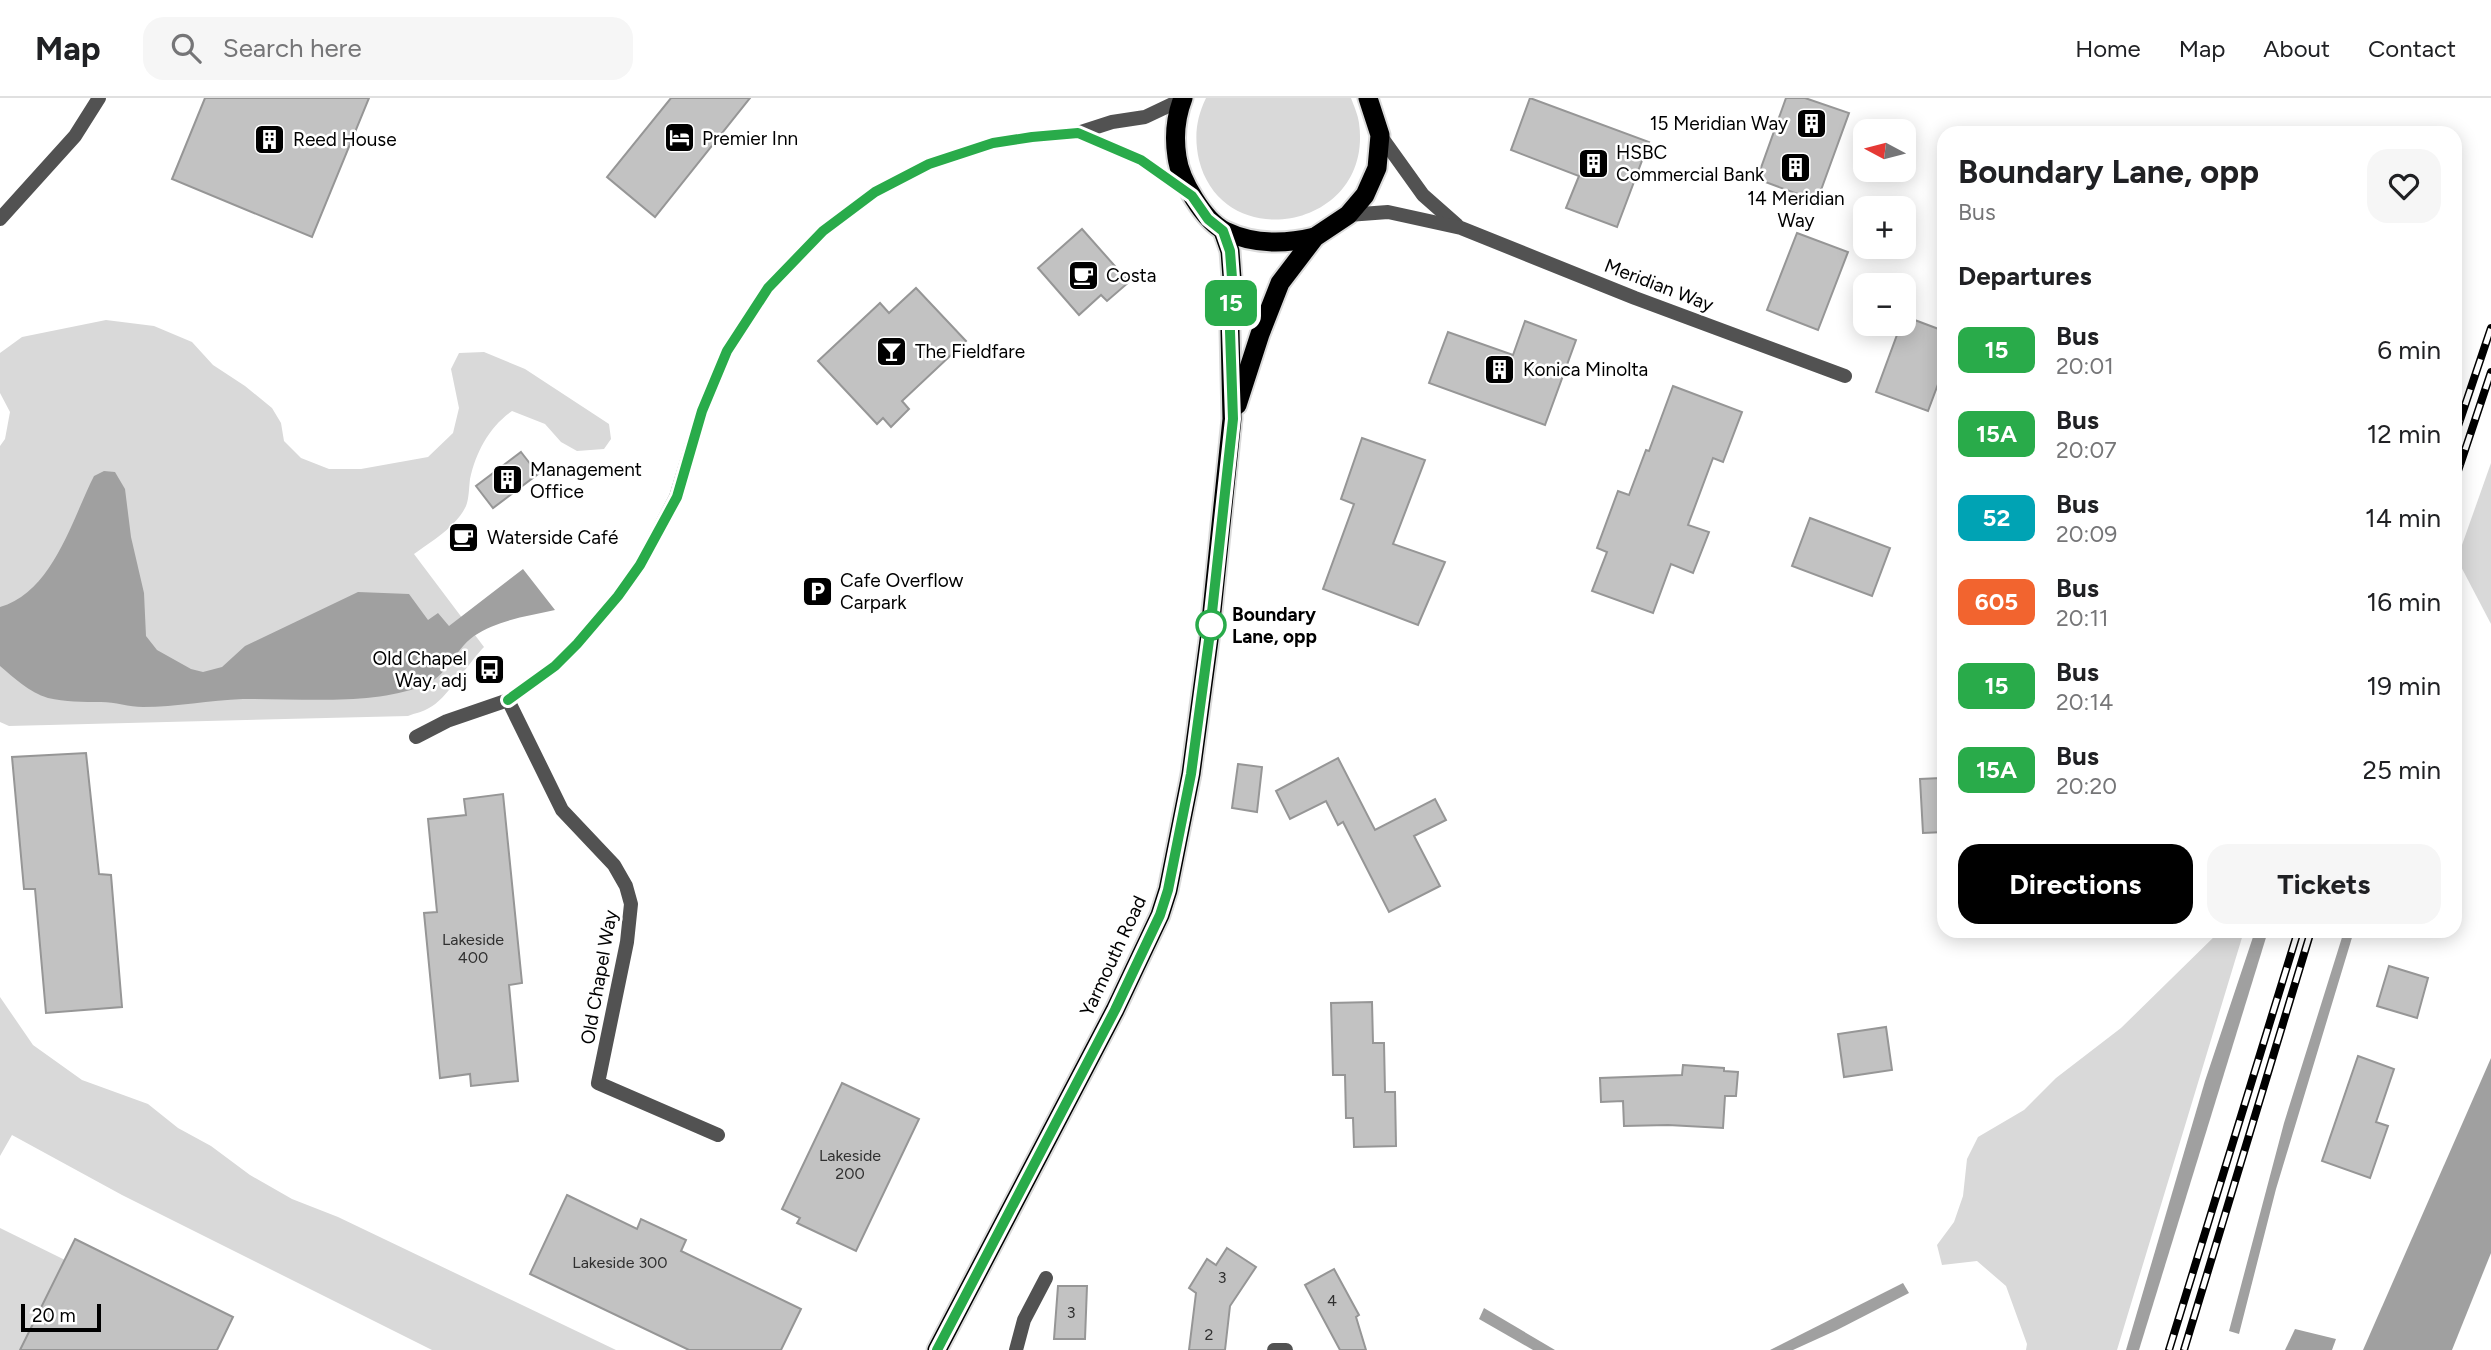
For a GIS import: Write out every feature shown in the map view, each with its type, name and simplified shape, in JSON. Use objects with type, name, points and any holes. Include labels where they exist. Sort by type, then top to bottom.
[{"type":"highway","name":"Yarmouth Road","points":[[1233,419],[1260,334],[1280,283],[1315,237],[1348,215],[1365,195],[1377,168],[1380,135],[1368,98]]},
{"type":"highway","points":[[1182,99],[1176,129],[1177,159],[1192,196],[1208,219],[1223,231]]},
{"type":"highway","name":"Yarmouth Road","points":[[1223,231],[1267,242],[1291,243],[1315,237]]},
{"type":"highway","name":"Yarmouth Road","points":[[937,1350],[1115,1010],[1160,915],[1168,890],[1191,774],[1209,640],[1233,419],[1230,331],[1232,278],[1230,251],[1223,231]]},
{"type":"street","points":[[0,219],[75,136],[99,98]]},
{"type":"street","points":[[416,737],[447,721],[508,700],[555,666],[618,596],[640,565],[677,497],[702,411],[727,351],[768,288],[823,231],[875,192],[929,164],[993,143],[1078,133],[1112,122],[1144,117],[1182,99]]},
{"type":"street","points":[[1078,133],[1141,160],[1192,196]]},
{"type":"street","name":"Meridian Way","points":[[1380,135],[1423,195],[1461,228]]},
{"type":"street","name":"Meridian Way","points":[[1348,215],[1388,212],[1461,228],[1635,298],[1845,376]]},
{"type":"street","name":"Old Chapel Way","points":[[508,700],[562,810],[614,866],[626,886],[631,904],[627,942],[598,1083],[718,1135]]},
{"type":"street","points":[[1016,1350],[1024,1320],[1046,1278]]},
{"type":"street","points":[[1274,1350],[1286,1350]]},
{"type":"shaded area","points":[[1206,98],[1351,98],[1359,123],[1357,159],[1344,187],[1321,207],[1294,218],[1264,219],[1236,210],[1213,191],[1199,160],[1197,128]]},
{"type":"shaded area","points":[[106,320],[154,326],[192,342],[213,365],[272,408],[281,423],[284,441],[301,458],[329,469],[361,469],[428,457],[453,433],[459,408],[451,369],[459,353],[484,352],[525,369],[609,424],[611,439],[604,449],[577,451],[561,442],[545,424],[512,411],[490,432],[476,459],[467,503],[462,514],[443,533],[414,554],[484,647],[442,698],[427,709],[408,716],[9,726],[0,722],[0,446],[5,439],[10,412],[0,393],[0,353],[22,337]]},
{"type":"shaded area","points":[[2491,463],[2491,624],[2462,569],[2462,545]]},
{"type":"shaded area","points":[[104,471],[115,472],[125,489],[131,537],[144,593],[146,636],[157,650],[191,669],[203,672],[222,667],[245,646],[358,592],[409,594],[428,620],[438,613],[449,626],[523,569],[555,610],[493,626],[467,642],[431,682],[380,696],[334,700],[243,699],[143,707],[48,698],[16,680],[0,666],[0,607],[18,599],[34,586],[47,570],[69,532],[94,476]]},
{"type":"shaded area","points":[[2213,938],[2242,938],[2117,1350],[2026,1350],[2027,1344],[2006,1286],[1977,1261],[1942,1265],[1937,1245],[1954,1222],[1963,1196],[1967,1159],[1978,1137],[2024,1110],[2056,1078],[2121,1028]]},
{"type":"shaded area","points":[[2253,938],[2266,938],[2139,1350],[2126,1350],[2205,1081]]},
{"type":"shaded area","points":[[2342,938],[2352,938],[2276,1189],[2239,1334],[2229,1331],[2284,1123]]},
{"type":"shaded area","points":[[0,997],[33,1045],[82,1080],[148,1104],[178,1128],[211,1146],[250,1175],[292,1199],[338,1217],[616,1350],[432,1350],[122,1195],[12,1135],[0,1156]]},
{"type":"shaded area","points":[[2491,1058],[2491,1253],[2452,1350],[2363,1350]]},
{"type":"shaded area","points":[[0,1228],[65,1260],[20,1350],[0,1350]]},
{"type":"shaded area","points":[[1903,1283],[1909,1293],[1837,1330],[1793,1350],[1770,1350]]},
{"type":"shaded area","points":[[1484,1308],[1555,1350],[1533,1350],[1479,1319]]},
{"type":"shaded area","points":[[2295,1329],[2336,1339],[2332,1350],[2285,1350]]},
{"type":"building","name":"Reed House","points":[[205,98],[369,98],[312,237],[172,179]]},
{"type":"building","name":"Premier Inn","points":[[671,98],[750,98],[655,217],[607,177]]},
{"type":"building","name":"HSBC Commercial Bank","points":[[1530,98],[1649,142],[1617,227],[1566,208],[1579,176],[1511,150]]},
{"type":"building","points":[[1786,98],[1805,98],[1849,113],[1817,201],[1757,179]]},
{"type":"building","name":"Costa","points":[[1082,229],[1129,282],[1107,301],[1101,295],[1079,315],[1038,268]]},
{"type":"building","points":[[1797,233],[1848,252],[1818,330],[1767,310]]},
{"type":"building","name":"The Fieldfare","points":[[916,288],[966,341],[902,401],[909,409],[891,427],[883,418],[877,424],[818,361],[880,303],[889,313]]},
{"type":"building","points":[[1916,320],[1937,328],[1937,387],[1928,411],[1876,392],[1897,336],[1916,336]]},
{"type":"building","name":"Konica Minolta","points":[[1525,321],[1576,340],[1545,425],[1429,383],[1448,332],[1513,355]]},
{"type":"building","points":[[1673,386],[1742,412],[1723,462],[1713,458],[1688,525],[1709,532],[1693,573],[1671,564],[1653,613],[1592,591],[1607,552],[1597,548],[1618,491],[1629,495]]},
{"type":"building","points":[[1362,438],[1425,460],[1393,544],[1445,562],[1418,625],[1323,589],[1354,504],[1341,499]]},
{"type":"building","name":"Management Office","points":[[521,452],[538,474],[493,508],[476,486]]},
{"type":"building","points":[[1810,518],[1890,548],[1872,596],[1792,566]]},
{"type":"building","points":[[86,753],[99,874],[111,875],[122,1007],[46,1013],[35,889],[24,889],[12,757]]},
{"type":"building","points":[[1338,758],[1375,830],[1435,799],[1446,820],[1414,836],[1440,886],[1389,912],[1343,822],[1338,825],[1326,801],[1290,819],[1276,791]]},
{"type":"building","points":[[1238,764],[1262,767],[1257,812],[1232,808]]},
{"type":"building","points":[[1937,778],[1937,832],[1923,833],[1920,779]]},
{"type":"building","points":[[503,794],[522,983],[509,985],[518,1081],[471,1086],[470,1074],[440,1078],[424,913],[437,912],[428,819],[466,815],[464,799]]},
{"type":"building","points":[[2389,966],[2428,978],[2417,1018],[2377,1006]]},
{"type":"building","points":[[1372,1002],[1373,1043],[1384,1043],[1385,1092],[1395,1092],[1396,1146],[1354,1147],[1353,1118],[1346,1118],[1345,1075],[1333,1075],[1331,1003]]},
{"type":"building","points":[[1886,1027],[1892,1070],[1844,1077],[1838,1034]]},
{"type":"building","points":[[2358,1056],[2394,1069],[2376,1122],[2388,1126],[2370,1178],[2322,1161]]},
{"type":"building","points":[[1683,1065],[1724,1068],[1724,1071],[1738,1072],[1736,1096],[1725,1096],[1723,1128],[1624,1126],[1623,1101],[1601,1102],[1600,1078],[1682,1075]]},
{"type":"building","points":[[842,1083],[919,1119],[856,1251],[797,1223],[800,1218],[782,1209]]},
{"type":"building","points":[[567,1195],[637,1229],[641,1219],[686,1240],[681,1251],[801,1309],[781,1350],[689,1350],[530,1274]]},
{"type":"building","points":[[75,1239],[233,1317],[217,1350],[20,1350]]},
{"type":"building","points":[[1227,1248],[1256,1267],[1230,1306],[1225,1350],[1189,1350],[1196,1293],[1189,1288],[1207,1259],[1216,1265]]},
{"type":"building","points":[[1334,1269],[1359,1315],[1356,1317],[1366,1350],[1340,1350],[1305,1285]]},
{"type":"building","points":[[1058,1286],[1087,1286],[1085,1339],[1054,1339]]},
{"type":"railway","points":[[2462,414],[2491,328]]},
{"type":"railway","points":[[2462,459],[2491,372]]},
{"type":"railway","points":[[2169,1350],[2296,938]]},
{"type":"railway","points":[[2184,1350],[2309,938]]},
{"type":"bus line","name":"15","points":[[508,700],[555,666],[577,644],[618,596],[640,565],[677,497],[702,411],[727,351],[768,288],[823,231],[875,192],[929,164],[993,143],[1078,133],[1141,160],[1192,196],[1208,219],[1223,231],[1230,251],[1232,278],[1230,331],[1233,419],[1209,640],[1191,774],[1168,890],[1160,915],[1115,1010],[937,1350]]},
{"type":"place","name":"15 Meridian Way","points":[[1811,123]]},
{"type":"place","name":"Premier Inn","points":[[679,138]]},
{"type":"place","name":"Reed House","points":[[270,139]]},
{"type":"place","name":"HSBC Commercial Bank","points":[[1593,163]]},
{"type":"place","name":"14 Meridian Way","points":[[1796,167]]},
{"type":"place","name":"Costa","points":[[1083,275]]},
{"type":"place","name":"The Fieldfare","points":[[892,351]]},
{"type":"place","name":"Konica Minolta","points":[[1500,369]]},
{"type":"place","name":"Management Office","points":[[507,480]]},
{"type":"place","name":"Waterside Café","points":[[464,537]]},
{"type":"place","name":"Cafe Overflow Carpark","points":[[817,591]]},
{"type":"place","name":"Boundary Lane, opp","points":[[1211,625]]},
{"type":"place","name":"Old Chapel Way, adj","points":[[490,669]]}]
